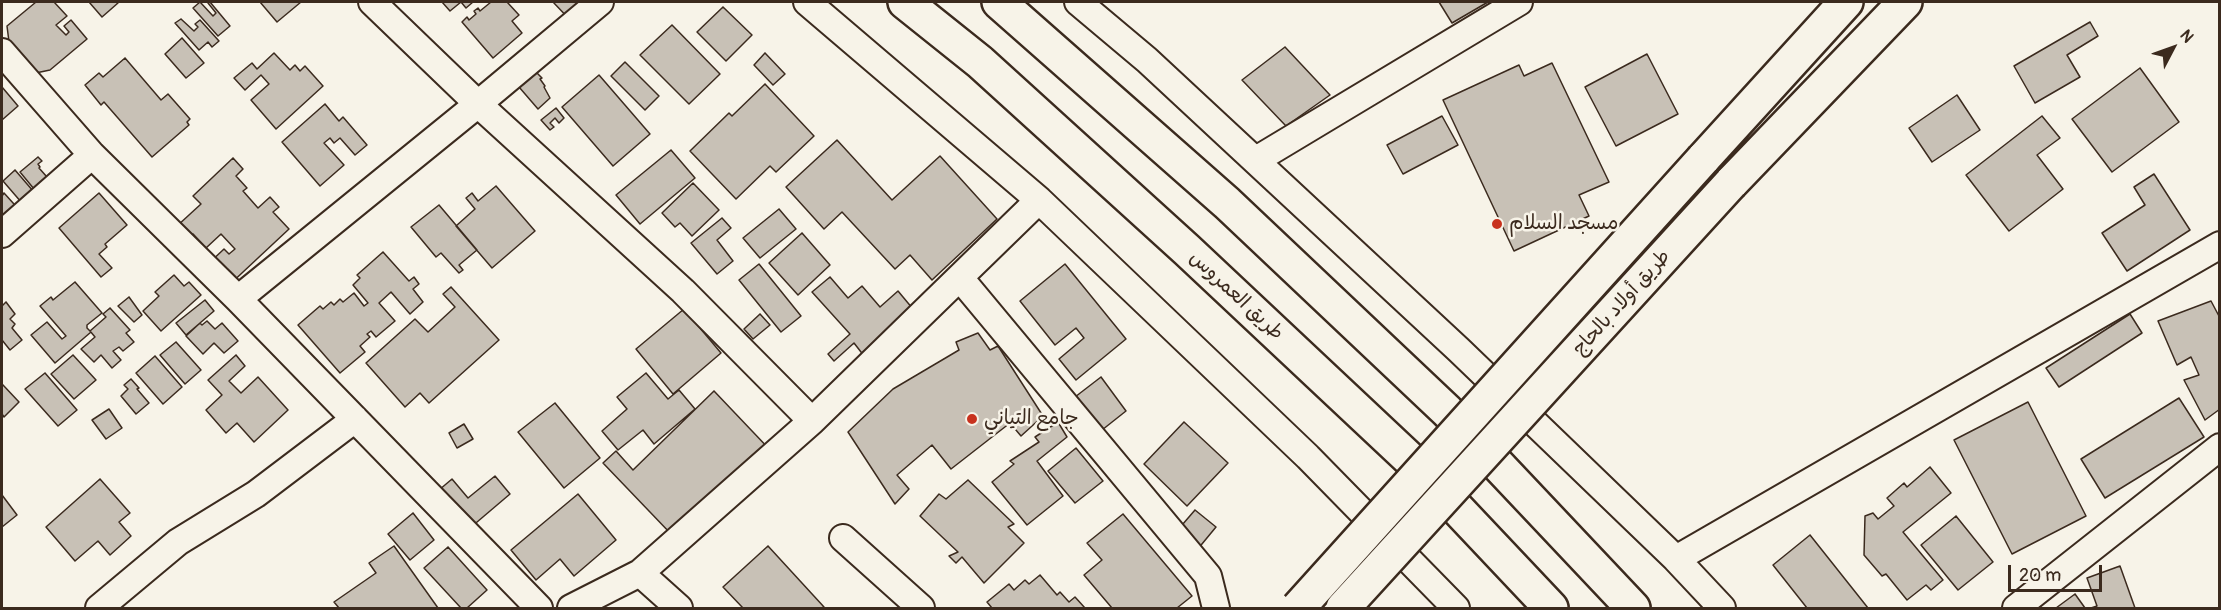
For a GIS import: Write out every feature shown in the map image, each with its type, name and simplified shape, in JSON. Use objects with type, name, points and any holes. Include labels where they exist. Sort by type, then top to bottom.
[{"type":"main road","name":"طريق العمروس","points":[[905,2],[988,69],[1187,250],[1416,465],[1551,609]]},
{"type":"main road","points":[[999,2],[1227,203],[1447,411],[1633,609]]},
{"type":"main road","name":"طريق أولاد بالحاج","points":[[1298,609],[1846,2]]},
{"type":"main road","name":"طريق أولاد بالحاج","points":[[1343,609],[1731,183],[1905,2]]},
{"type":"street","points":[[372,2],[478,104],[683,291],[812,421]]},
{"type":"street","points":[[238,299],[600,2]]},
{"type":"street","points":[[807,2],[1039,200],[1308,458],[1456,609]]},
{"type":"street","points":[[1078,2],[1147,60],[1256,159],[1460,350],[1676,559],[1722,609]]},
{"type":"street","points":[[1256,159],[1519,2]]},
{"type":"street","points":[[2,52],[92,154],[238,299],[539,609]]},
{"type":"street","points":[[2,234],[92,154]]},
{"type":"street","points":[[571,609],[640,573],[812,421],[1039,200]]},
{"type":"street","points":[[1676,559],[2220,245]]},
{"type":"street","points":[[960,278],[1208,576],[1216,609]]},
{"type":"street","points":[[99,609],[178,542],[256,494],[355,419]]},
{"type":"street","points":[[2016,609],[2220,447]]},
{"type":"street","points":[[843,538],[921,609]]},
{"type":"street","points":[[640,573],[679,609]]},
{"type":"building","points":[[36,2],[54,2],[67,16],[56,25],[66,35],[69,32],[64,26],[71,20],[87,39],[50,70],[31,74],[9,42],[7,26]]},
{"type":"building","points":[[89,2],[116,2],[118,3],[102,17]]},
{"type":"building","points":[[200,2],[213,16],[216,13],[208,3],[210,2],[230,26],[218,36],[193,8]]},
{"type":"building","points":[[260,2],[301,2],[277,22]]},
{"type":"building","points":[[442,2],[461,2],[450,11]]},
{"type":"building","points":[[461,2],[473,2],[466,8]]},
{"type":"building","points":[[491,2],[507,2],[519,15],[512,21],[522,33],[493,58],[462,22],[467,17],[469,20],[476,14],[474,11],[478,8],[480,11]]},
{"type":"building","points":[[553,2],[593,2],[572,22]]},
{"type":"building","points":[[1439,2],[1488,2],[1452,23]]},
{"type":"building","points":[[723,7],[752,35],[726,61],[697,32]]},
{"type":"building","points":[[181,19],[194,31],[198,27],[195,24],[200,20],[219,41],[212,47],[208,42],[199,50],[175,23]]},
{"type":"building","points":[[2090,22],[2098,36],[2067,55],[2080,77],[2035,103],[2014,66]]},
{"type":"building","points":[[672,25],[720,74],[689,104],[640,55]]},
{"type":"building","points":[[182,38],[204,63],[186,78],[165,54]]},
{"type":"building","points":[[1285,47],[1330,95],[1286,126],[1242,80]]},
{"type":"building","points":[[274,53],[290,70],[295,65],[300,71],[305,66],[323,86],[276,129],[251,100],[269,84],[261,75],[245,90],[234,78],[252,63],[257,69]]},
{"type":"building","points":[[765,53],[785,74],[773,85],[754,65]]},
{"type":"building","points":[[1647,54],[1678,114],[1616,146],[1585,87]]},
{"type":"building","points":[[125,58],[161,100],[168,94],[190,119],[187,122],[189,125],[152,157],[104,102],[101,105],[85,85],[99,73],[103,77]]},
{"type":"building","points":[[625,62],[659,96],[645,110],[611,76]]},
{"type":"building","points":[[1552,63],[1609,182],[1579,195],[1589,216],[1514,251],[1443,100],[1519,65],[1524,76]]},
{"type":"building","points":[[2140,68],[2179,122],[2112,172],[2072,119]]},
{"type":"building","points":[[536,72],[542,78],[540,79],[550,98],[538,109],[519,87]]},
{"type":"building","points":[[599,75],[650,134],[613,166],[562,107]]},
{"type":"building","points":[[765,84],[814,136],[776,172],[770,166],[736,199],[690,151],[729,113],[732,116]]},
{"type":"building","points":[[2,87],[18,106],[2,120]]},
{"type":"building","points":[[1957,95],[1980,130],[1932,162],[1909,128]]},
{"type":"building","points":[[325,104],[339,121],[343,117],[367,145],[355,155],[340,138],[334,143],[330,138],[324,143],[344,165],[320,186],[282,142]]},
{"type":"building","points":[[556,108],[564,118],[559,123],[555,118],[550,123],[554,127],[550,130],[541,120]]},
{"type":"building","points":[[1442,116],[1458,145],[1403,174],[1387,145]]},
{"type":"building","points":[[2042,116],[2060,138],[2037,155],[2063,189],[2009,231],[1966,175]]},
{"type":"building","points":[[837,140],[892,200],[940,156],[997,219],[932,280],[910,255],[895,269],[842,212],[824,229],[786,187]]},
{"type":"building","points":[[671,150],[695,178],[640,224],[616,195]]},
{"type":"building","points":[[38,157],[42,161],[38,164],[39,168],[47,177],[43,181],[48,187],[39,195],[20,172]]},
{"type":"building","points":[[233,158],[243,169],[236,176],[247,188],[243,191],[258,208],[270,197],[279,207],[273,212],[289,229],[227,287],[207,265],[224,249],[229,254],[235,249],[221,234],[206,248],[193,234],[188,238],[177,226],[201,204],[193,196]]},
{"type":"building","points":[[15,170],[40,199],[28,210],[3,181]]},
{"type":"building","points":[[2154,174],[2190,230],[2127,271],[2102,233],[2145,205],[2134,187]]},
{"type":"building","points":[[693,183],[719,210],[692,236],[680,223],[675,227],[662,213]]},
{"type":"building","points":[[496,186],[535,231],[492,268],[456,226],[475,209],[466,198],[472,193],[478,201]]},
{"type":"building","points":[[4,193],[23,214],[11,224],[2,213]]},
{"type":"building","points":[[99,193],[127,225],[105,244],[107,247],[99,254],[112,268],[101,277],[59,228]]},
{"type":"building","points":[[439,205],[477,250],[459,265],[463,270],[459,273],[441,253],[436,257],[411,227]]},
{"type":"building","points":[[779,209],[796,229],[760,258],[743,238]]},
{"type":"building","points":[[722,218],[731,228],[717,240],[733,261],[717,274],[691,243]]},
{"type":"building","points":[[802,233],[830,265],[798,295],[769,263]]},
{"type":"building","points":[[383,252],[409,281],[414,277],[419,284],[413,289],[423,302],[410,314],[391,292],[379,303],[395,321],[376,337],[371,331],[367,334],[370,337],[360,346],[365,352],[340,373],[298,325],[320,306],[323,309],[331,302],[334,305],[340,299],[343,302],[354,293],[364,306],[368,303],[353,285],[360,278],[357,275]]},
{"type":"building","points":[[759,264],[801,316],[781,332],[739,280]]},
{"type":"building","points":[[1065,264],[1126,339],[1076,380],[1059,359],[1084,338],[1076,328],[1055,345],[1020,301]]},
{"type":"building","points":[[174,275],[184,286],[189,282],[201,295],[161,331],[143,311],[159,296],[155,292]]},
{"type":"building","points":[[830,277],[848,298],[862,286],[880,307],[898,291],[918,315],[868,361],[854,343],[834,361],[828,354],[850,334],[812,292]]},
{"type":"building","points":[[75,282],[102,313],[87,325],[91,332],[55,363],[31,335],[47,322],[62,339],[66,336],[40,306],[51,297],[53,300]]},
{"type":"building","points":[[451,287],[499,340],[429,403],[420,393],[405,407],[366,363],[415,319],[428,332],[455,307],[443,294]]},
{"type":"building","points":[[129,297],[142,315],[134,322],[118,306]]},
{"type":"building","points":[[205,300],[214,311],[186,335],[176,323]]},
{"type":"building","points":[[2211,301],[2220,318],[2220,409],[2205,420],[2184,380],[2199,375],[2191,357],[2177,365],[2158,321]]},
{"type":"building","points":[[6,302],[15,314],[10,319],[15,324],[12,328],[22,340],[10,350],[2,340],[2,306]]},
{"type":"building","points":[[110,308],[130,330],[126,333],[134,342],[123,351],[119,347],[113,351],[121,360],[112,368],[101,355],[94,362],[81,349],[95,337],[90,331],[106,317],[103,314]]},
{"type":"building","points":[[684,309],[721,353],[673,394],[636,349]]},
{"type":"building","points":[[760,314],[770,325],[753,339],[744,329]]},
{"type":"building","points":[[2130,314],[2142,333],[2059,387],[2046,368]]},
{"type":"building","points":[[207,321],[215,329],[222,323],[238,341],[224,353],[214,343],[203,354],[186,336],[200,323],[202,325]]},
{"type":"building","points":[[978,333],[990,350],[998,346],[1043,416],[1021,436],[1010,423],[951,469],[932,445],[897,475],[909,489],[895,504],[848,432],[893,389],[959,350],[956,342]]},
{"type":"building","points":[[176,342],[201,370],[185,384],[160,355]]},
{"type":"building","points":[[73,355],[96,380],[74,399],[51,374]]},
{"type":"building","points":[[236,355],[245,366],[229,381],[241,393],[258,377],[288,410],[254,442],[237,423],[226,433],[206,410],[222,395],[208,380]]},
{"type":"building","points":[[155,356],[182,387],[163,404],[136,373]]},
{"type":"building","points":[[45,373],[77,410],[58,426],[25,389]]},
{"type":"building","points":[[646,373],[668,399],[679,390],[695,409],[654,444],[643,430],[618,450],[602,431],[627,409],[617,397]]},
{"type":"building","points":[[1101,377],[1126,411],[1102,430],[1075,397]]},
{"type":"building","points":[[131,379],[149,403],[136,414],[121,396],[128,389],[124,385]]},
{"type":"building","points":[[3,385],[19,402],[4,417],[2,414]]},
{"type":"building","points":[[714,391],[772,452],[672,535],[603,463],[616,451],[633,470]]},
{"type":"building","points":[[2179,398],[2204,437],[2105,498],[2081,459]]},
{"type":"building","points":[[2028,402],[2086,516],[2012,554],[1954,440]]},
{"type":"building","points":[[555,403],[600,458],[564,488],[518,432]]},
{"type":"building","points":[[109,409],[122,428],[106,439],[92,420]]},
{"type":"building","points":[[1058,422],[1067,437],[1037,461],[1063,496],[1027,525],[992,482],[1014,464],[1010,461],[1039,442],[1035,437]]},
{"type":"building","points":[[1184,422],[1228,463],[1187,506],[1144,464]]},
{"type":"building","points":[[464,424],[473,439],[457,448],[449,433]]},
{"type":"building","points":[[1076,448],[1103,481],[1075,503],[1048,471]]},
{"type":"building","points":[[1930,467],[1951,493],[1903,532],[1943,580],[1931,590],[1926,585],[1907,600],[1886,574],[1882,576],[1864,555],[1865,516],[1873,513],[1878,519],[1894,506],[1887,498],[1904,483],[1907,487]]},
{"type":"building","points":[[495,476],[510,494],[470,528],[439,490],[452,479],[468,498]]},
{"type":"building","points":[[100,479],[130,513],[119,522],[131,536],[110,555],[98,541],[75,561],[46,527]]},
{"type":"building","points":[[968,480],[1014,524],[1008,527],[1024,543],[984,583],[962,557],[956,563],[949,556],[958,552],[920,516],[939,494],[946,499]]},
{"type":"building","points":[[578,494],[616,540],[574,576],[560,559],[536,580],[511,550]]},
{"type":"building","points":[[2,495],[17,515],[2,527]]},
{"type":"building","points":[[1195,510],[1216,527],[1197,550],[1176,532]]},
{"type":"building","points":[[413,513],[434,540],[410,560],[388,534]]},
{"type":"building","points":[[1123,514],[1192,596],[1177,608],[1112,608],[1084,575],[1102,560],[1087,543]]},
{"type":"building","points":[[1956,516],[1993,562],[1958,590],[1921,545]]},
{"type":"building","points":[[1810,535],[1868,608],[1807,608],[1773,565]]},
{"type":"building","points":[[394,546],[438,608],[339,608],[334,602],[376,573],[369,563]]},
{"type":"building","points":[[768,546],[824,607],[743,608],[723,587]]},
{"type":"building","points":[[448,547],[487,590],[467,608],[461,608],[424,568]]},
{"type":"building","points":[[2120,566],[2135,608],[2091,608],[2097,606],[2087,578]]},
{"type":"building","points":[[1040,575],[1057,595],[1060,592],[1069,602],[1075,597],[1085,608],[992,608],[987,602],[1009,584],[1014,590],[1025,580],[1029,584]]},
{"type":"building","points":[[2075,594],[2085,608],[2056,608]]},
{"type":"place","name":"مسجد السلام","points":[[1497,224]]},
{"type":"place","name":"جامع التياني","points":[[972,419]]}]
